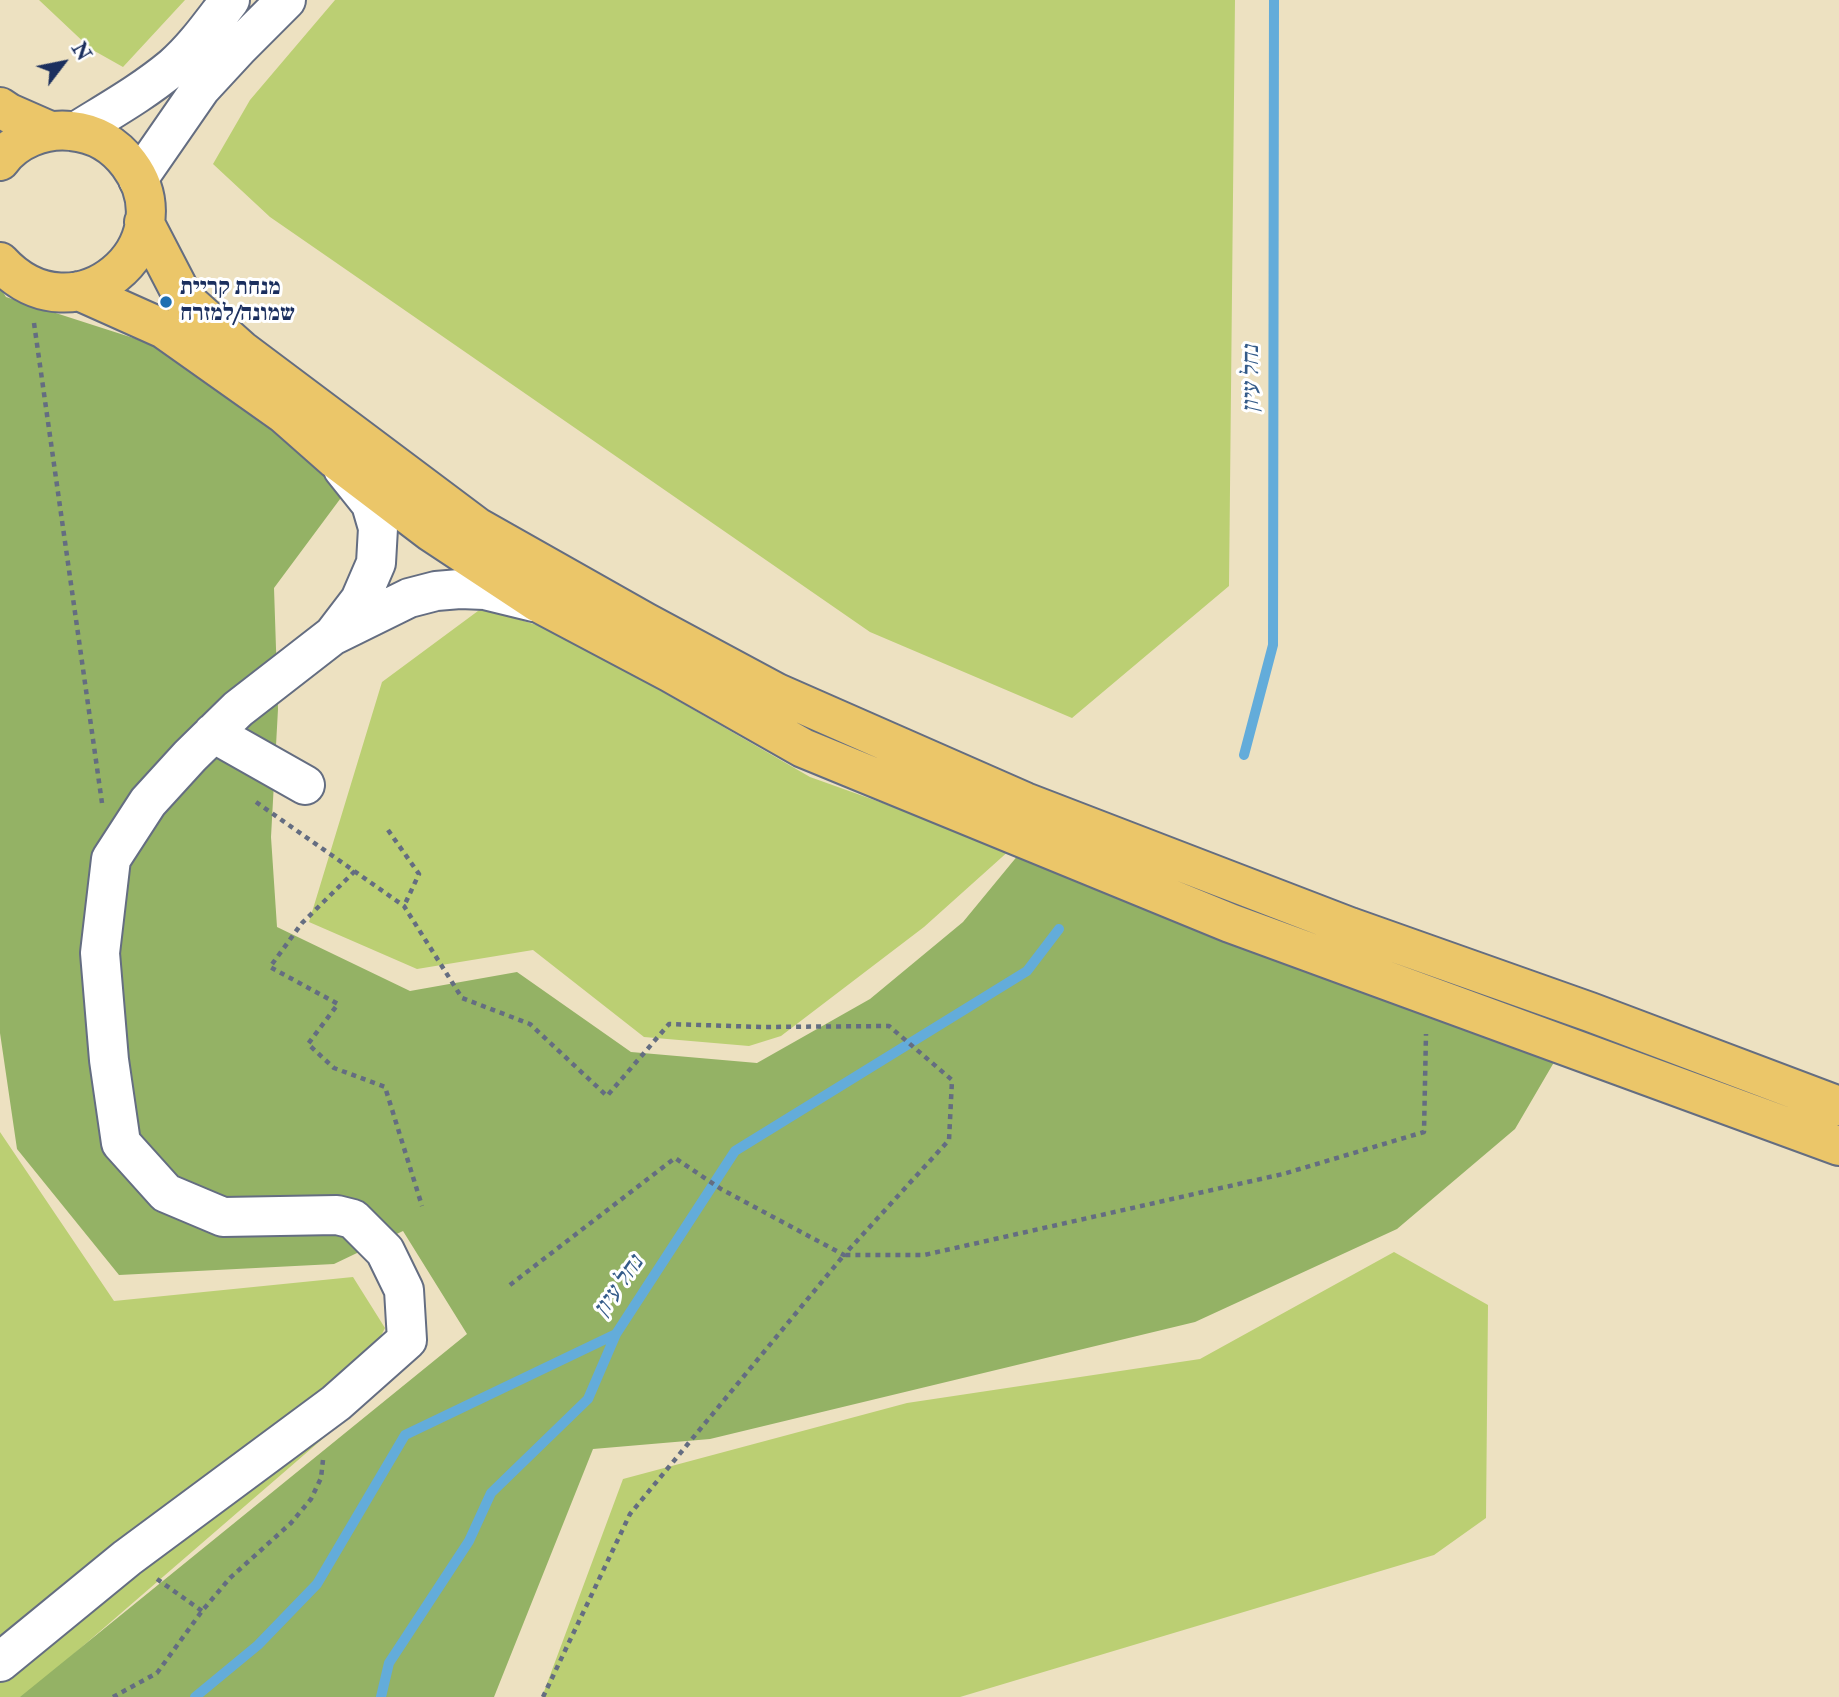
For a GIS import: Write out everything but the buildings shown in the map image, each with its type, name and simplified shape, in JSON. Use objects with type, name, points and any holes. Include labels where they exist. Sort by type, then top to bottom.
[{"type":"highway","points":[[0,107],[9,113],[63,131],[90,134],[114,148],[138,179],[144,200],[144,222],[137,247],[123,267],[103,283],[79,291],[54,292],[15,273]]},
{"type":"highway","points":[[0,161],[16,145],[32,136],[63,131]]},
{"type":"highway","points":[[144,222],[184,299],[241,350],[477,527],[777,693],[1038,807],[1350,928],[1590,1012],[1839,1106]]},
{"type":"highway","points":[[79,291],[164,330],[284,414],[335,459],[430,532],[537,602],[671,673],[803,748],[1230,923],[1839,1146]]},
{"type":"street","points":[[63,131],[150,85],[195,44],[230,0]]},
{"type":"street","points":[[138,179],[201,88],[286,0]]},
{"type":"street","points":[[332,636],[360,600],[371,576],[376,563],[378,528],[371,504],[335,459]]},
{"type":"street","points":[[0,1662],[127,1558],[336,1404],[407,1340],[404,1290],[385,1251],[353,1219],[337,1215],[223,1217],[166,1193],[121,1143],[109,1060],[100,953],[111,859],[148,802],[190,756],[238,709],[332,636],[409,598],[436,591],[485,590],[537,602]]},
{"type":"street","points":[[213,733],[305,785]]},
{"type":"path","points":[[15,273],[103,804]]},
{"type":"path","points":[[256,802],[404,906],[462,998],[530,1024],[607,1096],[669,1024],[762,1027],[889,1026],[952,1080],[949,1140],[844,1255],[631,1514],[543,1697]]},
{"type":"path","points":[[388,830],[419,874],[404,906]]},
{"type":"path","points":[[355,871],[302,923],[270,967],[338,1004],[308,1044],[334,1068],[385,1087],[422,1206]]},
{"type":"path","points":[[506,1288],[675,1158],[721,1189],[844,1255],[923,1255],[1283,1174],[1424,1132],[1427,995]]},
{"type":"path","points":[[113,1697],[157,1673],[230,1578],[290,1523],[311,1499],[321,1478],[323,1456]]},
{"type":"path","points":[[127,1558],[202,1611]]},
{"type":"green space","points":[[39,0],[185,0],[123,67],[91,49]]},
{"type":"green space","points":[[335,0],[1235,0],[1229,586],[1072,718],[870,632],[270,217],[213,164],[250,100]]},
{"type":"green space","points":[[0,287],[6,297],[155,345],[300,440],[349,487],[274,588],[278,709],[271,837],[277,927],[410,991],[517,972],[631,1052],[757,1063],[870,999],[963,922],[1019,854],[1560,1052],[1515,1129],[1397,1229],[1195,1322],[710,1439],[593,1449],[494,1697],[20,1697],[467,1334],[403,1231],[334,1264],[119,1275],[17,1149],[0,1033]]},
{"type":"green space","points":[[482,608],[559,632],[810,777],[1011,849],[924,927],[781,1036],[749,1046],[644,1037],[533,950],[417,969],[309,922],[382,682]]},
{"type":"green space","points":[[0,1132],[114,1301],[353,1277],[385,1328],[334,1429],[24,1697],[0,1697]]},
{"type":"green space","points":[[1394,1252],[1488,1305],[1486,1518],[1434,1555],[960,1697],[542,1697],[623,1479],[907,1403],[1200,1359]]},
{"type":"waterway","name":"נחל עיון","points":[[1244,755],[1273,645],[1274,0]]},
{"type":"waterway","name":"נחל עיון","points":[[195,1697],[258,1645],[317,1584],[405,1435],[616,1334],[735,1151],[1027,971],[1059,929]]},
{"type":"waterway","points":[[381,1697],[389,1663],[469,1541],[491,1493],[588,1399],[616,1334]]},
{"type":"place","name":"מנחת קריית שמונה/למזרח","points":[[166,302]]}]
